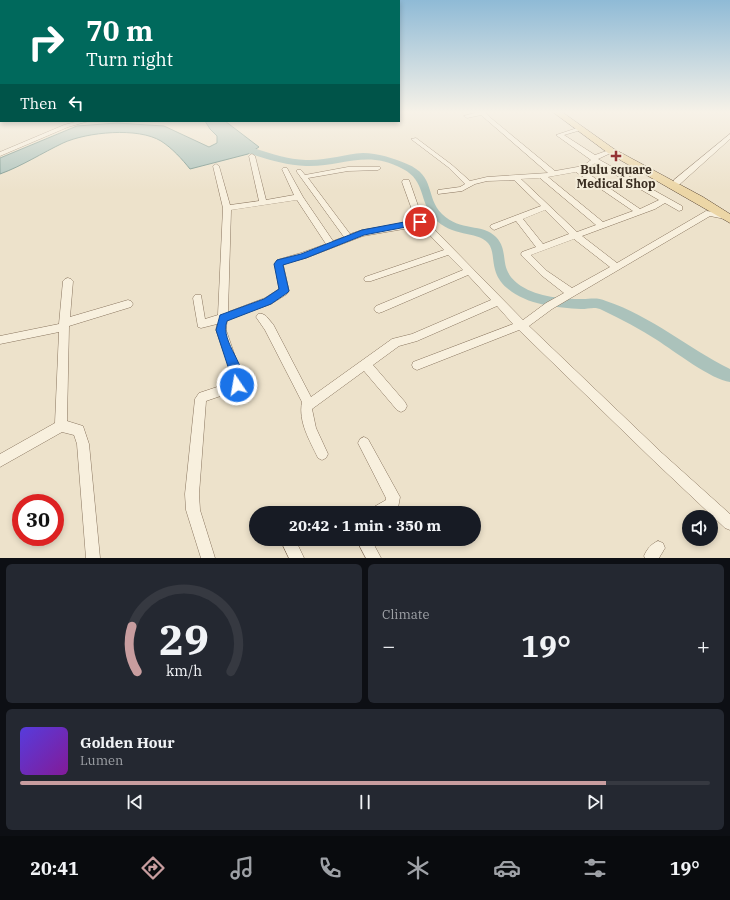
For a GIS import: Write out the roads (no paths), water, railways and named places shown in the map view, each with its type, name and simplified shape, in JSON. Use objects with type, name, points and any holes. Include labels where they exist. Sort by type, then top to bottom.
[{"type":"main road","points":[[592,138],[611,151],[728,216]]},
{"type":"main road","points":[[599,138],[677,182],[728,216]]},
{"type":"street","points":[[0,154],[38,138]]},
{"type":"street","points":[[509,138],[530,153],[554,174]]},
{"type":"street","points":[[563,138],[594,159],[679,208]]},
{"type":"street","points":[[677,182],[728,138]]},
{"type":"street","points":[[414,139],[450,166],[470,184]]},
{"type":"street","points":[[441,192],[462,189],[470,184],[487,179],[542,176],[578,170],[585,168],[594,159],[611,151]]},
{"type":"street","points":[[252,156],[263,203]]},
{"type":"street","points":[[208,558],[192,510],[192,494],[201,400],[237,385],[238,379],[221,330],[224,318],[227,208],[216,166]]},
{"type":"street","points":[[348,237],[302,174],[348,169],[378,168]]},
{"type":"street","points":[[285,169],[299,197],[330,245]]},
{"type":"street","points":[[578,170],[639,212]]},
{"type":"street","points":[[542,176],[602,226]]},
{"type":"street","points":[[515,177],[576,234],[576,236],[615,266]]},
{"type":"street","points":[[406,182],[420,222],[423,223],[521,325],[658,457],[730,523]]},
{"type":"street","points":[[227,208],[299,197]]},
{"type":"street","points":[[567,296],[525,254],[639,212],[665,200]]},
{"type":"street","points":[[494,227],[546,207]]},
{"type":"street","points":[[417,365],[521,325],[549,306],[615,266],[709,213],[728,216]]},
{"type":"street","points":[[517,217],[541,247]]},
{"type":"street","points":[[198,298],[201,324],[224,318],[268,301],[284,291],[279,264],[280,262],[303,256],[348,237],[362,233],[420,222]]},
{"type":"street","points":[[368,279],[450,251]]},
{"type":"street","points":[[379,309],[469,271]]},
{"type":"street","points":[[61,426],[64,325],[68,281]]},
{"type":"street","points":[[307,403],[310,405],[396,342],[413,338],[498,301]]},
{"type":"street","points":[[0,340],[64,325],[128,304]]},
{"type":"street","points":[[261,317],[269,327],[307,403],[305,410],[322,454]]},
{"type":"street","points":[[366,365],[402,406]]},
{"type":"street","points":[[0,461],[61,426],[79,430],[83,444],[93,558]]},
{"type":"street","points":[[364,442],[393,497],[393,503],[388,506]]},
{"type":"street","points":[[291,546],[297,558]]},
{"type":"street","points":[[368,546],[374,558]]},
{"type":"water","points":[[48,138],[77,138],[63,143],[0,174],[0,158]]},
{"type":"water","points":[[154,138],[190,138],[209,147],[217,143],[217,138],[247,138],[259,147],[248,154],[190,169],[169,147]]},
{"type":"waterway","points":[[236,146],[275,158],[295,162],[322,163],[369,156],[404,166],[419,176],[426,188],[433,209],[438,216],[452,227],[483,234],[492,240],[497,250],[501,273],[505,279],[518,290],[535,298],[545,300],[582,304],[595,303],[603,305],[648,327],[701,361],[729,376]]},
{"type":"place","name":"Bulu square Medical Shop","points":[[616,156]]}]
